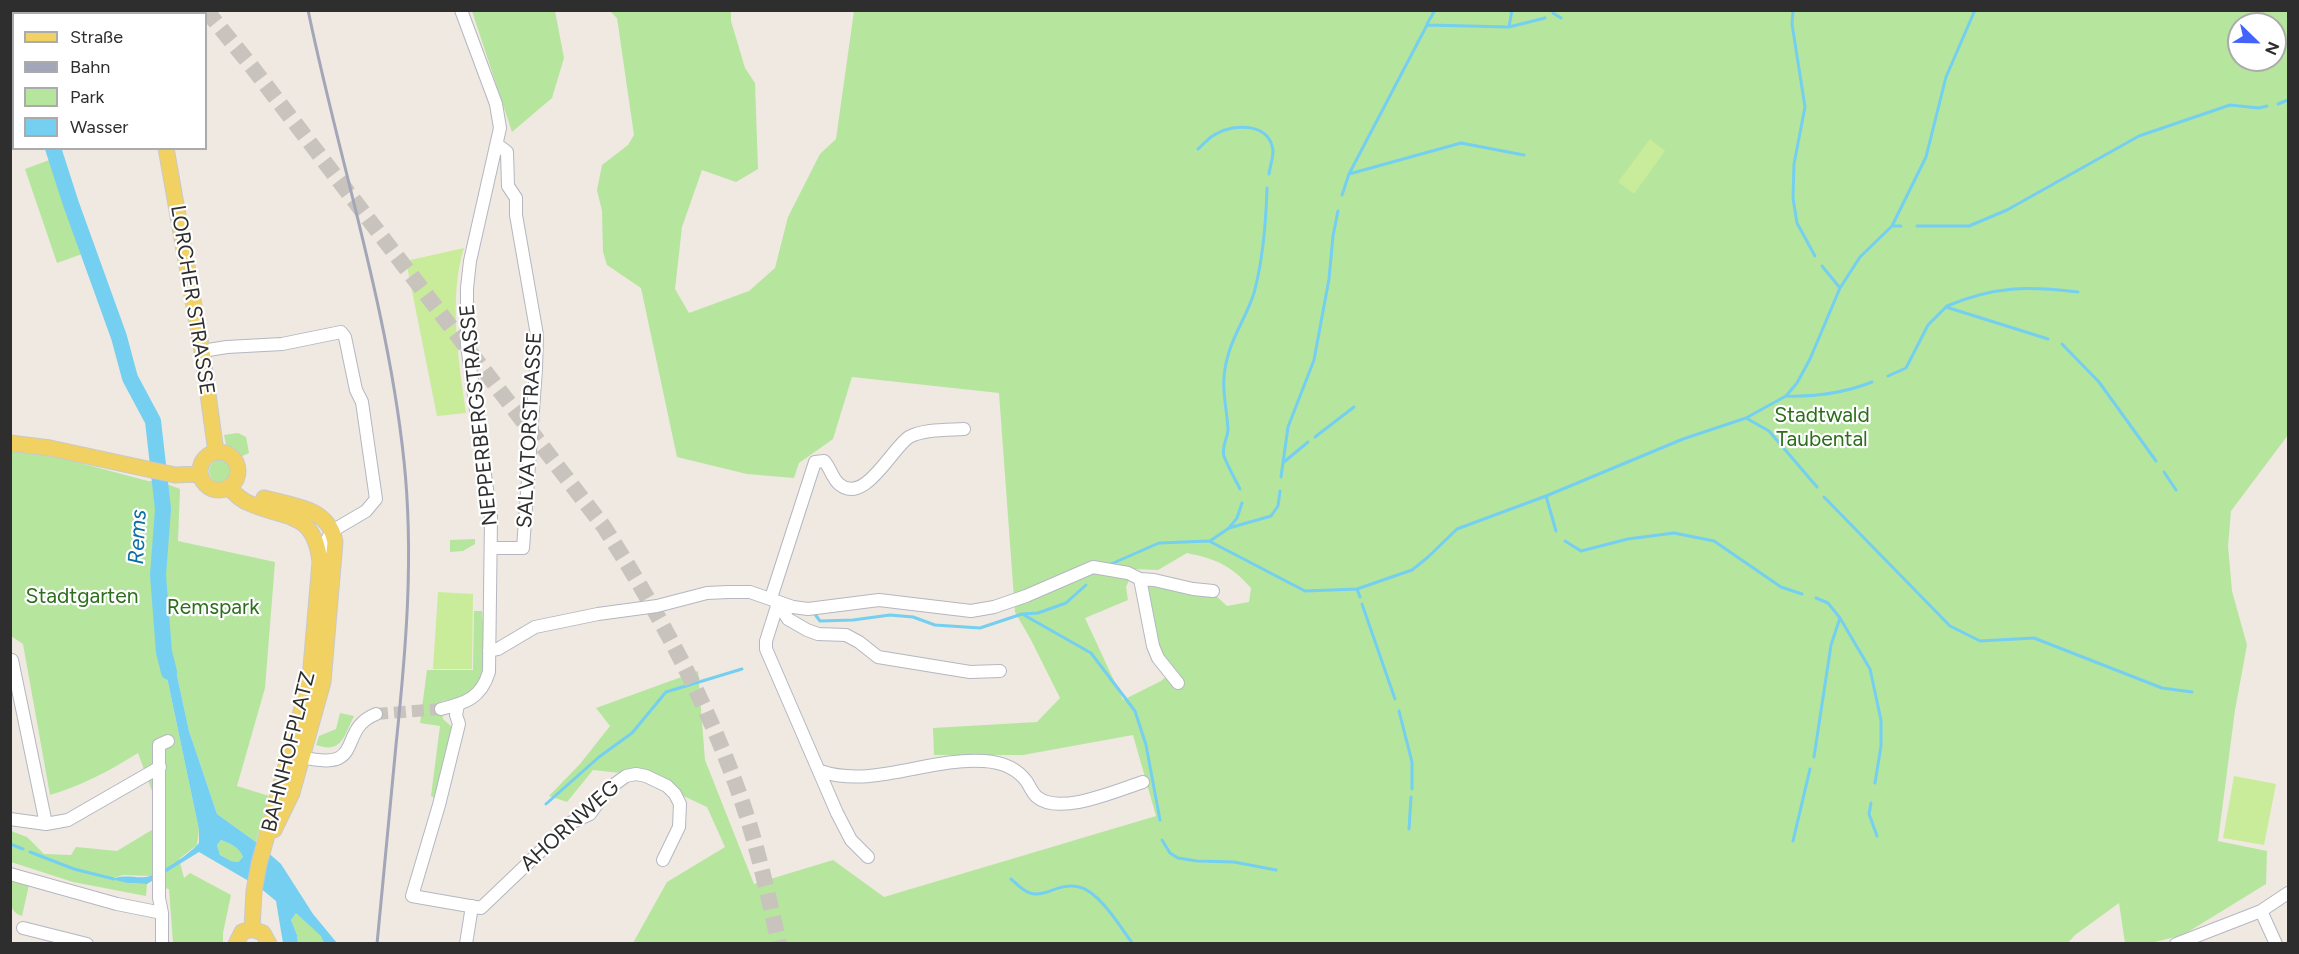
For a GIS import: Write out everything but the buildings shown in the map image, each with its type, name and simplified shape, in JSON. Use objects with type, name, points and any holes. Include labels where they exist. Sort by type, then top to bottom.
[{"type":"main road","name":"LORCHER STRASSE","points":[[166,150],[202,351],[216,452]]},
{"type":"main road","points":[[10,443],[50,448],[183,476],[200,474]]},
{"type":"main road","points":[[216,452],[229,454],[238,468],[232,484],[219,490],[210,488],[200,474],[200,467],[205,458],[216,452]]},
{"type":"main road","points":[[232,484],[255,496],[298,506],[318,514],[332,531]]},
{"type":"main road","name":"BAHNHOFPLATZ","points":[[232,484],[240,498],[253,505],[300,520],[309,529],[319,554],[310,678],[266,842]]},
{"type":"main road","name":"BAHNHOFPLATZ","points":[[266,842],[289,803],[319,700],[325,667],[336,554],[332,531]]},
{"type":"main road","points":[[252,929],[254,891],[266,842]]},
{"type":"main road","points":[[236,944],[242,932],[252,929],[263,933],[269,944]]},
{"type":"street","name":"NEPPERBERGSTRASSE","points":[[458,705],[476,696],[485,686],[489,672],[491,548],[489,494],[467,345],[466,288],[500,128],[498,110],[461,10]]},
{"type":"street","name":"SALVATORSTRASSE","points":[[491,548],[523,548],[537,334],[516,214],[516,198],[508,186],[509,157],[507,152],[498,145]]},
{"type":"street","points":[[202,351],[227,347],[282,344],[341,332],[345,337],[356,390],[362,402],[376,499],[366,511],[332,531]]},
{"type":"street","points":[[868,857],[852,840],[837,813],[766,650],[774,601],[814,462],[824,461],[837,482],[844,488],[852,488],[872,479],[902,443],[911,436],[964,429]]},
{"type":"street","name":"BAHNHOFPLATZ","points":[[319,554],[332,531]]},
{"type":"street","points":[[489,651],[498,649],[535,627],[598,614],[657,606],[707,594],[750,592],[774,601],[808,609],[879,600],[971,611],[994,607],[1026,596],[1093,567],[1128,573],[1140,579],[1213,591]]},
{"type":"street","points":[[1140,579],[1153,646],[1158,658],[1178,683]]},
{"type":"street","points":[[774,601],[788,620],[818,634],[846,635],[860,642],[878,657],[970,672],[1000,671]]},
{"type":"street","points":[[12,660],[46,824]]},
{"type":"street","points":[[441,709],[458,705],[456,715],[459,724],[439,805],[412,896],[472,906],[466,944]]},
{"type":"street","points":[[302,757],[323,762],[341,757],[360,725],[368,717],[376,714]]},
{"type":"street","points":[[162,944],[159,887],[159,745],[168,741]]},
{"type":"street","points":[[820,771],[834,776],[888,775],[947,761],[984,760],[1001,763],[1015,770],[1025,779],[1037,797],[1053,804],[1066,805],[1143,783]]},
{"type":"street","points":[[10,819],[46,824],[68,820],[160,767]]},
{"type":"street","name":"AHORNWEG","points":[[472,906],[481,908],[570,823],[590,814],[609,789],[626,776],[636,774],[646,776],[667,786],[675,794],[680,804],[679,827],[663,860]]},
{"type":"street","points":[[10,874],[117,904],[162,913]]},
{"type":"street","points":[[2185,942],[2261,911],[2289,893]]},
{"type":"street","points":[[2261,911],[2276,944]]},
{"type":"street","points":[[23,928],[87,944]]},
{"type":"green space","points":[[472,11],[555,11],[564,58],[552,98],[512,132]]},
{"type":"green space","name":"Stadtwald Taubental","points":[[610,11],[731,11],[731,21],[745,68],[755,83],[758,169],[736,182],[702,170],[682,227],[675,289],[689,313],[749,291],[775,268],[788,217],[820,154],[836,139],[854,11],[2288,11],[2288,435],[2231,511],[2228,546],[2232,591],[2247,645],[2235,710],[2218,841],[2267,851],[2266,884],[2183,935],[2151,943],[2125,943],[2119,903],[2075,935],[2067,944],[633,943],[667,882],[725,847],[707,807],[639,775],[593,770],[567,802],[549,796],[580,764],[610,726],[596,708],[698,671],[705,760],[754,884],[833,860],[884,897],[1156,816],[1133,735],[1023,755],[934,755],[933,728],[1037,722],[1060,698],[1015,612],[999,393],[852,377],[833,439],[799,463],[794,478],[747,474],[677,457],[641,288],[607,265],[603,252],[602,211],[597,190],[602,165],[628,145],[634,135],[617,18]],"holes":[[[1187,553],[1230,568],[1251,588],[1249,602],[1227,606],[1214,594],[1141,582],[1154,646],[1173,671],[1161,681],[1123,700],[1085,618],[1128,600],[1126,587],[1134,569],[1158,570]]]},
{"type":"green space","points":[[1650,139],[1665,151],[1634,194],[1618,182]]},
{"type":"green space","points":[[52,159],[85,253],[57,263],[25,169]]},
{"type":"green space","points":[[464,248],[459,267],[456,330],[466,413],[437,416],[406,261]]},
{"type":"green space","points":[[238,433],[246,437],[249,453],[240,457],[226,444],[224,435]]},
{"type":"green space","points":[[11,449],[69,460],[148,481],[159,481],[180,489],[178,541],[275,562],[265,688],[237,786],[269,796],[256,842],[217,814],[189,731],[173,657],[164,663],[199,830],[197,845],[179,859],[184,878],[190,873],[231,895],[223,943],[173,943],[169,889],[159,887],[151,876],[123,875],[113,878],[127,883],[147,884],[146,896],[73,882],[11,862],[11,831],[27,837],[44,854],[71,855],[76,847],[117,851],[155,828],[156,802],[138,753],[96,777],[50,795],[23,644],[11,636]]},
{"type":"green space","points":[[220,460],[228,463],[231,471],[228,479],[220,482],[212,479],[209,471],[212,463]]},
{"type":"green space","points":[[475,539],[475,544],[463,551],[450,552],[450,540]]},
{"type":"green space","points":[[438,592],[473,594],[472,669],[433,669]]},
{"type":"green space","points":[[474,611],[482,611],[485,646],[483,670],[473,689],[461,697],[441,701],[443,719],[451,726],[452,731],[438,800],[431,796],[440,726],[420,723],[427,670],[473,670]]},
{"type":"green space","points":[[340,713],[354,716],[341,741],[332,747],[316,745],[319,736],[336,729]]},
{"type":"green space","points":[[2234,776],[2276,784],[2264,845],[2223,838]]},
{"type":"green space","points":[[221,840],[237,848],[243,857],[238,862],[220,855],[217,845]]},
{"type":"green space","points":[[10,880],[29,885],[22,916],[17,914],[11,906]]},
{"type":"green space","points":[[296,912],[322,936],[324,943],[298,943],[291,920]]},
{"type":"water","points":[[164,652],[173,657],[189,731],[217,814],[256,842],[281,864],[313,914],[337,943],[324,943],[321,936],[296,913],[291,920],[298,943],[283,943],[276,901],[259,887],[199,852],[147,884],[127,883],[112,879],[152,875],[174,863],[199,843],[199,830],[164,663]],"holes":[[[221,840],[234,846],[243,857],[238,862],[220,855],[217,845]]]},
{"type":"waterway","points":[[1427,24],[1435,10]]},
{"type":"waterway","points":[[1509,27],[1512,10]]},
{"type":"waterway","points":[[1793,10],[1792,24],[1805,107],[1794,164],[1793,198],[1797,223],[1815,256]]},
{"type":"waterway","points":[[1111,564],[1159,543],[1209,541],[1305,591],[1357,589],[1412,570],[1457,529],[1546,496],[1683,439],[1746,418],[1786,396],[1797,383],[1810,359],[1840,288],[1860,257],[1892,226],[1926,157],[1946,77],[1975,10]]},
{"type":"waterway","points":[[1553,13],[1561,18]]},
{"type":"waterway","points":[[1342,195],[1349,174],[1427,25],[1509,27],[1545,18]]},
{"type":"waterway","name":"Rems","points":[[10,49],[12,52]]},
{"type":"waterway","points":[[2278,104],[2288,100]]},
{"type":"waterway","points":[[1917,226],[1969,226],[2007,210],[2139,136],[2230,105],[2259,108],[2267,106]]},
{"type":"waterway","points":[[1198,149],[1211,137],[1224,130],[1242,127],[1259,130],[1266,135],[1273,151],[1269,174]]},
{"type":"waterway","points":[[1349,174],[1461,143],[1524,155]]},
{"type":"waterway","name":"Rems","points":[[54,150],[119,337],[130,378],[153,421],[163,509],[158,575],[164,652],[169,672]]},
{"type":"waterway","points":[[1240,489],[1223,453],[1228,429],[1224,373],[1232,345],[1257,280],[1264,241],[1267,188]]},
{"type":"waterway","points":[[1281,477],[1288,427],[1314,360],[1329,279],[1338,211]]},
{"type":"waterway","points":[[1892,226],[1901,226]]},
{"type":"waterway","points":[[1822,266],[1840,288]]},
{"type":"waterway","points":[[1947,306],[1964,299],[2011,289],[2078,292]]},
{"type":"waterway","points":[[1888,376],[1906,368],[1928,325],[1946,307],[2048,339]]},
{"type":"waterway","points":[[2062,344],[2099,382],[2156,461]]},
{"type":"waterway","points":[[1786,396],[1830,394],[1872,382]]},
{"type":"waterway","points":[[1315,437],[1354,407]]},
{"type":"waterway","points":[[1746,418],[1769,431],[1817,487]]},
{"type":"waterway","points":[[1284,462],[1308,442]]},
{"type":"waterway","points":[[2164,472],[2176,490]]},
{"type":"waterway","points":[[1210,541],[1229,528],[1271,516],[1278,506],[1280,491]]},
{"type":"waterway","points":[[1546,496],[1556,531]]},
{"type":"waterway","points":[[1824,497],[1950,626],[1980,641],[2034,638],[2162,688],[2192,692]]},
{"type":"waterway","points":[[1229,528],[1237,518],[1242,503]]},
{"type":"waterway","points":[[1565,541],[1581,551],[1628,539],[1674,533],[1714,541],[1781,587],[1802,594]]},
{"type":"waterway","points":[[814,613],[820,621],[853,620],[890,615],[913,617],[935,625],[980,628],[1066,603],[1086,585]]},
{"type":"waterway","points":[[1357,589],[1360,597]]},
{"type":"waterway","points":[[1814,757],[1831,645],[1840,618],[1828,603],[1816,598]]},
{"type":"waterway","points":[[1362,604],[1395,699]]},
{"type":"waterway","points":[[1024,615],[1091,653],[1135,711],[1146,745],[1160,820]]},
{"type":"waterway","points":[[1840,618],[1870,669],[1881,720],[1881,746],[1875,783]]},
{"type":"waterway","points":[[546,804],[599,757],[632,733],[666,692],[742,669]]},
{"type":"waterway","points":[[1399,711],[1412,762],[1412,789]]},
{"type":"waterway","points":[[1793,841],[1810,769]]},
{"type":"waterway","points":[[1409,829],[1411,797]]},
{"type":"waterway","points":[[1871,803],[1869,814],[1877,836]]},
{"type":"waterway","points":[[1162,840],[1170,853],[1178,858],[1234,862],[1276,870]]},
{"type":"waterway","points":[[10,844],[23,849]]},
{"type":"waterway","points":[[30,852],[74,869],[114,879]]},
{"type":"waterway","points":[[1011,879],[1025,891],[1036,894],[1072,886],[1087,890],[1109,911],[1133,944]]},
{"type":"tunnel","points":[[206,10],[604,527],[626,562],[667,633],[721,745],[749,823],[779,944]]},
{"type":"tunnel","points":[[376,714],[441,709]]},
{"type":"railway","points":[[308,10],[387,347],[397,404],[407,497],[406,638],[377,944]]},
{"type":"park label","name":"Stadtgarten","points":[[82,597]]},
{"type":"park label","name":"Remspark","points":[[213,608]]}]
